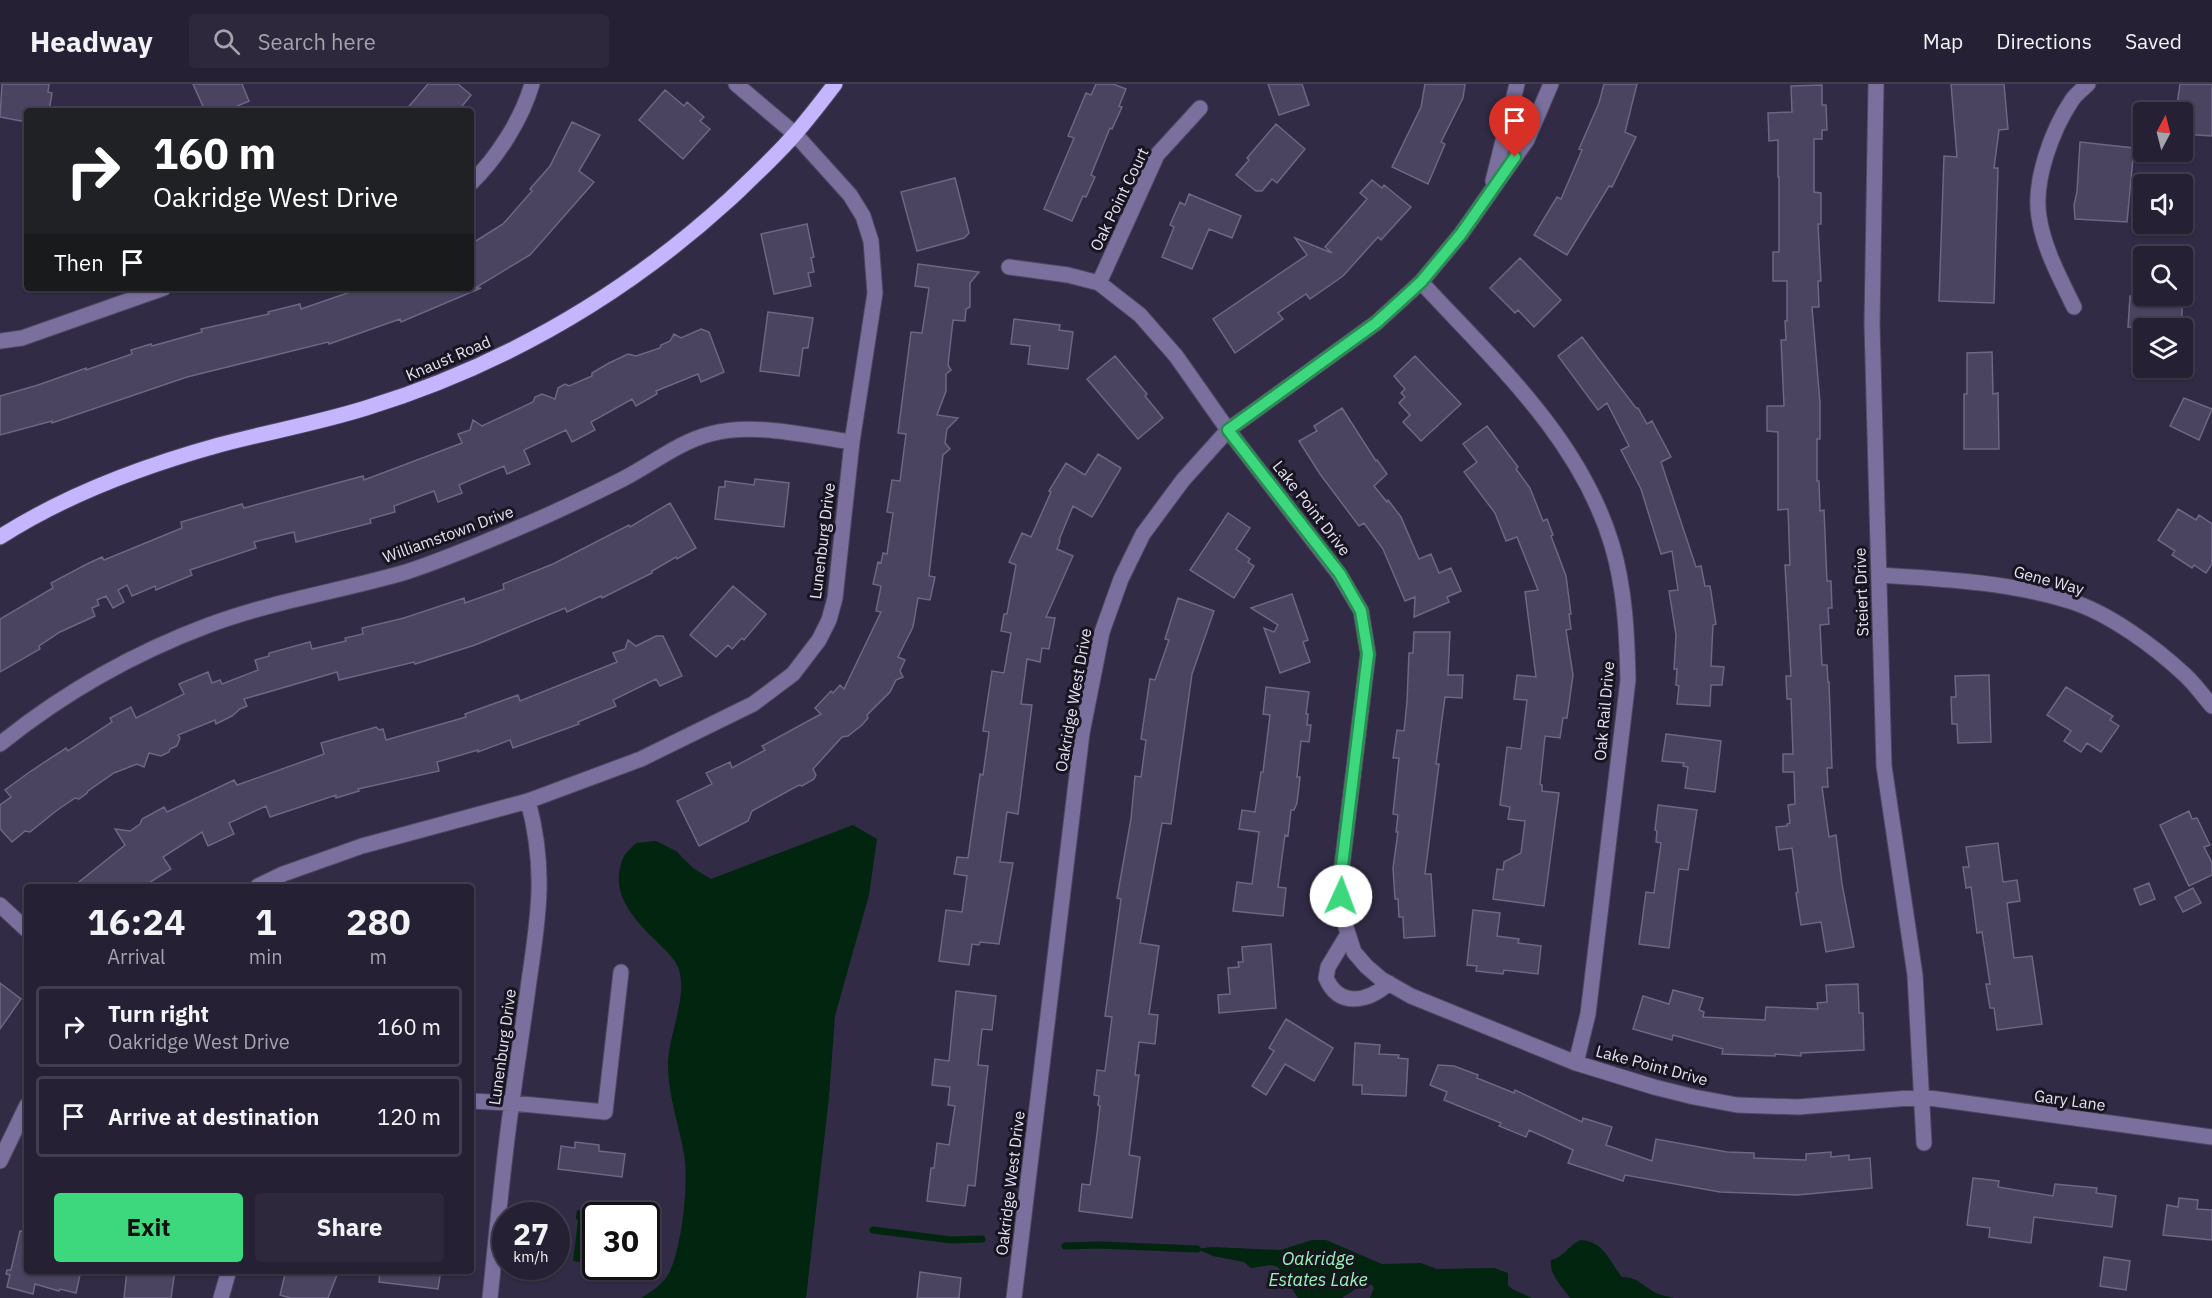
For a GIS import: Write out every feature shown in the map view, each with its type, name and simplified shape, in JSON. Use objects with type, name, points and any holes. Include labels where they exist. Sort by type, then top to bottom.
[{"type":"main road","name":"Knaust Road","points":[[0,537],[66,500],[167,460],[363,409],[417,392],[525,344],[576,316],[663,256],[726,202],[795,134],[835,84]]},
{"type":"street","points":[[474,180],[489,166],[509,135],[532,84]]},
{"type":"street","name":"Lunenburg Drive","points":[[262,884],[283,874],[362,846],[528,801],[641,759],[753,704],[793,674],[819,640],[829,620],[835,598],[852,442],[875,292],[871,241],[863,216],[850,195],[795,134],[736,84]]},
{"type":"street","name":"Oakridge West Drive","points":[[1490,190],[1517,84]]},
{"type":"street","name":"Oakridge West Drive","points":[[1014,1298],[1082,733],[1102,632],[1121,579],[1143,534],[1183,480],[1228,430],[1376,323],[1421,282],[1461,234],[1527,140],[1551,84]]},
{"type":"street","name":"Steiert Drive","points":[[1876,84],[1872,324],[1884,766],[1915,975],[1924,1143]]},
{"type":"street","points":[[2074,307],[2047,248],[2038,216],[2040,182],[2047,154],[2062,117],[2081,87]]},
{"type":"street","name":"Oak Point Court","points":[[1099,283],[1157,155],[1200,108]]},
{"type":"street","name":"Lake Point Drive","points":[[1009,267],[1068,275],[1099,283],[1140,315],[1168,347],[1228,430],[1340,574],[1361,611],[1368,654],[1341,874],[1342,918],[1354,952],[1366,966],[1412,996],[1576,1063],[1678,1094],[1737,1105],[1798,1107],[1922,1097]]},
{"type":"street","name":"Oak Rail Drive","points":[[1421,282],[1542,413],[1578,468],[1603,518],[1619,573],[1627,629],[1628,680],[1588,1014],[1576,1063]]},
{"type":"street","points":[[0,341],[22,338],[155,291]]},
{"type":"street","name":"Williamstown Drive","points":[[0,744],[62,698],[133,658],[208,625],[289,600],[427,564],[519,528],[624,479],[689,442],[708,434],[752,429],[852,442]]},
{"type":"street","name":"Gene Way","points":[[1879,575],[1957,579],[2016,588],[2071,601],[2109,619],[2145,644],[2185,676],[2212,706]]},
{"type":"street","name":"Lunenburg Drive","points":[[490,1298],[512,1102],[538,921],[540,886],[536,831],[528,801]]},
{"type":"street","points":[[0,905],[24,927]]},
{"type":"street","points":[[1348,934],[1328,967],[1326,978],[1335,993],[1352,999],[1369,996],[1389,983]]},
{"type":"street","points":[[474,1101],[512,1102],[605,1112],[621,972]]},
{"type":"street","name":"Gary Lane","points":[[1922,1097],[2212,1137]]},
{"type":"street","points":[[0,1161],[24,1111]]},
{"type":"street","points":[[221,1298],[228,1274]]},
{"type":"water","points":[[853,825],[877,839],[869,895],[835,1016],[829,1097],[806,1298],[641,1298],[652,1291],[668,1275],[681,1233],[686,1181],[685,1166],[668,1065],[680,1002],[681,978],[673,959],[631,914],[621,894],[619,873],[623,858],[636,843],[656,841],[676,851],[693,868],[711,879]]},
{"type":"water","points":[[577,1210],[582,1211],[582,1262],[573,1261],[578,1221]]},
{"type":"water","name":"Oakridge Estates Lake","points":[[1312,1240],[1326,1240],[1382,1264],[1421,1263],[1437,1269],[1494,1268],[1508,1273],[1508,1285],[1512,1289],[1532,1298],[1370,1298],[1374,1288],[1372,1285],[1363,1284],[1342,1298],[1298,1298],[1278,1267],[1270,1265],[1251,1268],[1244,1262],[1213,1256],[1197,1249],[1212,1247],[1280,1250]]},
{"type":"water","points":[[1581,1240],[1596,1244],[1601,1248],[1622,1277],[1636,1280],[1656,1293],[1674,1298],[1570,1298],[1552,1271],[1551,1260]]},
{"type":"building","points":[[2,84],[49,84],[48,92],[52,93],[50,108],[24,108],[24,121],[0,117]]},
{"type":"building","points":[[193,84],[242,84],[249,101],[233,108],[204,108]]},
{"type":"building","points":[[428,84],[458,84],[471,95],[460,108],[408,108]]},
{"type":"building","points":[[1096,84],[1113,84],[1126,89],[1119,106],[1122,107],[1112,129],[1110,128],[1091,175],[1095,177],[1086,197],[1083,196],[1072,221],[1044,209],[1074,138],[1068,136],[1086,93],[1091,95]]},
{"type":"building","points":[[1268,84],[1302,84],[1309,105],[1279,115]]},
{"type":"building","points":[[1425,84],[1465,84],[1463,98],[1441,142],[1445,144],[1428,184],[1392,167],[1421,107]]},
{"type":"building","points":[[1604,84],[1637,84],[1625,132],[1636,137],[1612,187],[1609,186],[1567,255],[1534,235],[1557,197],[1561,199],[1582,150],[1579,149],[1599,103]]},
{"type":"building","points":[[1951,84],[2004,84],[2008,129],[1999,130],[1994,168],[1998,168],[1994,303],[1939,301],[1944,156],[1957,157]]},
{"type":"building","points":[[2180,84],[2212,84],[2212,136],[2193,135],[2193,102],[2177,102]]},
{"type":"building","points":[[1822,85],[1822,105],[1826,105],[1827,130],[1822,130],[1822,139],[1814,139],[1814,192],[1821,193],[1821,224],[1818,224],[1821,281],[1818,281],[1819,307],[1812,307],[1820,403],[1817,481],[1819,481],[1820,511],[1824,510],[1827,581],[1831,581],[1832,608],[1828,608],[1829,624],[1820,625],[1822,665],[1827,665],[1829,682],[1832,768],[1827,768],[1828,787],[1822,787],[1829,837],[1836,835],[1842,884],[1854,947],[1826,952],[1821,922],[1801,925],[1792,848],[1779,850],[1776,827],[1787,826],[1790,823],[1788,805],[1795,804],[1794,772],[1783,772],[1783,754],[1793,754],[1791,699],[1787,699],[1786,676],[1791,676],[1785,565],[1790,565],[1788,509],[1778,510],[1778,432],[1767,431],[1767,406],[1784,406],[1781,340],[1786,340],[1785,321],[1787,321],[1787,281],[1773,281],[1773,252],[1779,252],[1778,140],[1769,141],[1768,113],[1792,112],[1791,86]]},
{"type":"building","points":[[665,90],[684,106],[687,102],[704,117],[700,121],[710,129],[683,159],[639,120]]},
{"type":"building","points":[[572,122],[600,135],[579,171],[594,182],[530,255],[475,288],[481,288],[474,291],[474,242],[503,224],[550,166]]},
{"type":"building","points":[[1276,124],[1305,149],[1277,183],[1272,179],[1262,191],[1256,191],[1236,175],[1249,160],[1247,158]]},
{"type":"building","points":[[2080,142],[2133,148],[2127,222],[2075,219],[2074,205]]},
{"type":"building","points":[[955,178],[969,233],[964,238],[917,251],[901,192]]},
{"type":"building","points":[[1372,180],[1382,188],[1384,185],[1411,207],[1381,240],[1378,237],[1343,276],[1310,299],[1306,294],[1278,313],[1283,319],[1235,353],[1213,319],[1307,255],[1295,238],[1332,253],[1325,247],[1367,199],[1360,193]]},
{"type":"building","points":[[1189,194],[1241,216],[1232,238],[1209,229],[1192,269],[1162,257],[1174,227],[1170,225],[1180,202],[1185,205]]},
{"type":"building","points":[[807,224],[814,257],[811,258],[814,272],[808,273],[811,286],[774,294],[761,234]]},
{"type":"building","points":[[1520,258],[1561,300],[1534,327],[1518,310],[1515,313],[1490,288]]},
{"type":"building","points":[[918,264],[979,272],[970,283],[970,307],[966,309],[965,321],[953,320],[948,365],[951,370],[946,374],[946,391],[937,415],[958,418],[947,429],[945,443],[950,449],[943,455],[929,576],[935,577],[930,600],[918,598],[913,627],[898,657],[905,660],[900,671],[903,677],[896,680],[890,692],[867,715],[868,718],[862,725],[848,736],[842,737],[813,769],[816,775],[814,779],[752,811],[748,821],[699,846],[677,801],[712,784],[706,773],[730,762],[732,768],[765,750],[762,746],[821,714],[815,708],[840,685],[844,689],[881,612],[876,611],[881,586],[873,584],[878,562],[881,563],[883,553],[887,554],[893,513],[887,512],[892,480],[900,481],[906,434],[898,433],[911,332],[922,333],[929,288],[915,286]]},
{"type":"building","points":[[353,291],[474,291],[401,322],[400,319],[329,344],[328,342],[187,377],[52,423],[52,421],[0,435],[0,396],[132,354],[131,350],[202,332],[201,329],[269,314],[268,312],[300,304],[301,309]]},
{"type":"building","points":[[2130,296],[2133,296],[2133,306],[2182,306],[2182,318],[2133,318],[2133,327],[2128,327]]},
{"type":"building","points":[[768,312],[813,318],[808,348],[803,348],[799,376],[760,371]]},
{"type":"building","points":[[1014,319],[1060,325],[1059,330],[1073,332],[1068,369],[1028,364],[1030,346],[1011,344]]},
{"type":"building","points":[[701,329],[709,332],[724,372],[701,382],[698,374],[656,391],[657,394],[636,406],[632,399],[591,422],[595,430],[572,442],[566,430],[524,450],[530,464],[507,474],[504,466],[459,485],[462,493],[438,502],[434,491],[394,506],[395,512],[370,519],[371,523],[296,542],[294,532],[254,542],[256,548],[190,570],[192,575],[156,590],[155,586],[132,596],[127,585],[118,590],[124,602],[113,608],[106,596],[97,600],[99,605],[92,608],[95,616],[60,632],[39,646],[40,649],[0,672],[0,619],[53,588],[51,583],[87,564],[102,557],[104,560],[182,528],[181,522],[242,504],[244,508],[363,476],[364,480],[462,443],[458,434],[470,430],[473,420],[482,426],[533,402],[535,397],[542,394],[555,399],[558,388],[565,384],[569,386],[592,376],[592,373],[628,354],[636,356],[660,348],[661,345],[670,341],[674,334],[681,338]]},
{"type":"building","points":[[1582,337],[1638,408],[1647,424],[1652,421],[1671,457],[1661,462],[1696,567],[1701,566],[1705,586],[1710,586],[1716,624],[1713,625],[1711,666],[1724,667],[1722,685],[1711,685],[1710,706],[1677,704],[1679,686],[1676,685],[1677,669],[1674,669],[1676,635],[1669,591],[1678,590],[1672,551],[1661,554],[1641,489],[1621,450],[1629,446],[1607,403],[1598,410],[1558,356]]},
{"type":"building","points":[[1992,352],[1993,394],[1998,393],[1999,449],[1964,449],[1967,353]]},
{"type":"building","points":[[1115,356],[1147,394],[1145,396],[1163,418],[1138,439],[1087,379]]},
{"type":"building","points":[[1415,356],[1461,404],[1421,441],[1403,422],[1410,415],[1399,403],[1405,397],[1401,393],[1405,389],[1394,376]]},
{"type":"building","points":[[2184,398],[2212,409],[2199,440],[2170,426]]},
{"type":"building","points":[[1342,408],[1387,474],[1374,486],[1401,517],[1419,559],[1431,554],[1439,573],[1451,568],[1461,591],[1447,597],[1449,602],[1414,617],[1415,597],[1405,601],[1383,549],[1364,523],[1359,526],[1320,474],[1299,441],[1317,431],[1314,426]]},
{"type":"building","points":[[1487,426],[1518,467],[1516,469],[1530,488],[1543,521],[1547,519],[1566,576],[1571,614],[1569,614],[1571,629],[1566,630],[1573,675],[1567,718],[1563,718],[1560,738],[1545,736],[1540,784],[1542,791],[1559,793],[1544,906],[1493,899],[1497,869],[1503,870],[1504,862],[1521,853],[1525,821],[1508,819],[1510,807],[1500,805],[1507,747],[1521,749],[1527,700],[1514,699],[1517,675],[1536,677],[1525,592],[1538,590],[1517,537],[1506,541],[1495,513],[1464,472],[1477,462],[1463,444]]},
{"type":"building","points":[[1098,454],[1121,468],[1092,517],[1073,506],[1057,549],[1073,556],[1046,617],[1055,618],[1049,649],[1042,648],[1040,662],[1027,659],[1021,704],[1032,705],[1018,814],[1007,812],[1000,862],[1013,863],[999,944],[980,942],[979,945],[972,944],[969,965],[939,961],[946,910],[962,912],[967,876],[954,874],[957,857],[968,858],[980,774],[983,775],[989,732],[983,731],[992,671],[1004,673],[1011,633],[1001,631],[1004,614],[1007,614],[1016,565],[1009,562],[1022,533],[1031,537],[1051,492],[1049,491],[1066,463],[1085,475]]},
{"type":"building","points":[[755,479],[789,483],[784,527],[715,519],[719,487],[725,487],[725,481],[754,485]]},
{"type":"building","points":[[670,503],[696,548],[602,598],[601,596],[567,612],[565,608],[475,645],[415,664],[414,662],[339,680],[337,672],[244,699],[247,706],[232,716],[216,724],[215,720],[178,735],[180,738],[177,746],[169,752],[161,756],[149,753],[144,767],[137,764],[114,773],[79,799],[75,798],[30,832],[25,831],[12,842],[0,829],[0,805],[11,797],[5,790],[66,748],[68,751],[112,722],[110,718],[131,707],[136,718],[184,694],[179,684],[208,672],[212,683],[220,680],[222,684],[258,670],[255,660],[269,656],[269,653],[310,642],[312,649],[346,641],[345,638],[363,634],[362,628],[404,618],[464,598],[465,603],[504,589],[503,584],[553,564],[629,525],[630,527]]},
{"type":"building","points":[[2178,509],[2196,520],[2199,515],[2212,524],[2212,564],[2206,573],[2194,565],[2192,568],[2172,555],[2175,551],[2158,540]]},
{"type":"building","points":[[1228,513],[1250,528],[1236,549],[1250,559],[1248,562],[1254,566],[1234,598],[1190,570]]},
{"type":"building","points":[[733,586],[766,614],[744,640],[742,638],[732,649],[728,645],[716,657],[690,635]]},
{"type":"building","points":[[1292,594],[1308,640],[1303,642],[1310,662],[1280,673],[1264,628],[1274,632],[1278,625],[1251,608]]},
{"type":"building","points":[[1178,598],[1214,611],[1192,674],[1171,824],[1162,823],[1140,943],[1159,946],[1149,1014],[1158,1015],[1155,1044],[1139,1042],[1135,1075],[1139,1075],[1129,1155],[1140,1157],[1132,1218],[1079,1211],[1082,1184],[1090,1185],[1097,1134],[1100,1106],[1098,1105],[1099,1096],[1094,1095],[1097,1070],[1105,1071],[1112,1017],[1105,1016],[1121,899],[1117,898],[1131,819],[1135,776],[1141,777],[1146,740],[1141,739],[1150,679],[1155,680],[1169,640],[1165,639]]},
{"type":"building","points":[[1414,632],[1450,632],[1448,675],[1463,675],[1462,698],[1445,697],[1436,764],[1439,764],[1425,874],[1431,874],[1435,936],[1404,938],[1403,917],[1399,917],[1398,899],[1395,899],[1393,868],[1398,832],[1396,832],[1398,815],[1393,814],[1399,758],[1393,758],[1397,730],[1404,731],[1409,653],[1413,653]]},
{"type":"building","points":[[656,636],[663,636],[682,676],[660,686],[656,679],[613,700],[616,706],[578,722],[579,724],[513,748],[510,740],[478,752],[478,750],[437,762],[439,771],[358,789],[359,791],[336,798],[336,795],[270,817],[266,806],[229,823],[234,834],[208,846],[202,832],[163,857],[171,869],[147,884],[76,884],[125,845],[115,829],[130,831],[140,824],[142,819],[164,807],[167,812],[234,780],[237,785],[324,754],[321,743],[376,727],[379,730],[383,729],[386,740],[466,717],[465,714],[518,695],[520,701],[617,662],[613,653],[625,649],[628,640],[636,646]]},
{"type":"building","points":[[1989,675],[1991,742],[1958,743],[1957,724],[1952,724],[1951,697],[1956,697],[1955,676]]},
{"type":"building","points":[[1266,687],[1309,692],[1306,714],[1308,714],[1307,725],[1311,725],[1309,742],[1301,741],[1297,803],[1294,810],[1291,810],[1288,836],[1285,835],[1278,887],[1286,888],[1283,916],[1233,911],[1237,882],[1252,884],[1259,832],[1239,829],[1242,810],[1255,812],[1261,772],[1263,772],[1270,715],[1263,714]]},
{"type":"building","points":[[2066,687],[2113,716],[2110,720],[2119,726],[2101,752],[2087,743],[2081,752],[2064,741],[2071,731],[2047,715]]},
{"type":"building","points":[[1666,734],[1721,741],[1715,792],[1685,788],[1688,767],[1683,766],[1684,763],[1662,761]]},
{"type":"building","points":[[1658,805],[1697,810],[1688,870],[1679,869],[1669,948],[1639,944],[1646,892],[1654,893],[1661,843],[1656,842],[1657,831],[1655,830]]},
{"type":"building","points":[[2189,811],[2192,819],[2197,818],[2210,845],[2204,847],[2212,863],[2212,875],[2189,886],[2160,825]]},
{"type":"building","points":[[1998,843],[2003,882],[2017,880],[2020,901],[2007,903],[2014,958],[2032,956],[2042,1024],[1997,1030],[1994,1008],[1990,1008],[1986,984],[1990,984],[1982,932],[1977,933],[1971,887],[1966,888],[1963,867],[1969,867],[1966,847]]},
{"type":"building","points":[[2149,883],[2155,899],[2140,905],[2134,889]]},
{"type":"building","points":[[2193,888],[2201,903],[2183,912],[2175,897]]},
{"type":"building","points":[[1473,910],[1500,913],[1497,936],[1519,939],[1518,943],[1541,946],[1538,974],[1504,970],[1503,974],[1476,971],[1477,966],[1467,965]]},
{"type":"building","points":[[1271,944],[1276,1008],[1219,1013],[1218,995],[1230,994],[1228,968],[1239,967],[1238,962],[1243,962],[1242,947]]},
{"type":"building","points":[[0,983],[21,999],[0,1029]]},
{"type":"building","points":[[1858,984],[1859,1013],[1863,1013],[1864,1050],[1801,1053],[1801,1056],[1722,1054],[1723,1049],[1673,1035],[1672,1040],[1633,1029],[1643,996],[1669,1004],[1673,990],[1703,998],[1699,1010],[1704,1012],[1703,1017],[1765,1020],[1766,1007],[1818,1009],[1817,1003],[1827,1002],[1826,985]]},
{"type":"building","points":[[956,991],[996,996],[992,1030],[982,1029],[978,1065],[988,1066],[975,1186],[968,1185],[965,1206],[927,1201],[937,1143],[949,1145],[955,1106],[948,1105],[950,1087],[932,1085],[935,1059],[949,1061]]},
{"type":"building","points":[[1286,1019],[1333,1048],[1314,1081],[1285,1064],[1266,1095],[1252,1086],[1274,1051],[1269,1048]]},
{"type":"building","points":[[1355,1043],[1380,1045],[1379,1054],[1399,1055],[1398,1058],[1408,1059],[1406,1096],[1362,1094],[1362,1085],[1353,1085]]},
{"type":"building","points":[[1438,1065],[1454,1066],[1478,1075],[1477,1078],[1514,1093],[1515,1090],[1582,1122],[1583,1118],[1612,1127],[1606,1145],[1652,1161],[1656,1139],[1727,1152],[1754,1153],[1754,1158],[1806,1160],[1806,1154],[1831,1152],[1831,1157],[1849,1155],[1849,1160],[1870,1158],[1872,1188],[1797,1195],[1720,1192],[1625,1175],[1623,1181],[1568,1163],[1573,1150],[1529,1130],[1526,1137],[1499,1126],[1501,1123],[1444,1100],[1447,1092],[1430,1085]]},
{"type":"building","points":[[575,1142],[599,1145],[599,1151],[625,1154],[622,1177],[558,1169],[561,1146],[575,1148]]},
{"type":"building","points":[[1973,1178],[1999,1181],[1998,1187],[2053,1196],[2055,1184],[2097,1188],[2096,1193],[2116,1196],[2112,1227],[2034,1217],[2031,1243],[1989,1237],[1990,1228],[1967,1225]]},
{"type":"building","points":[[2179,1198],[2198,1200],[2197,1209],[2212,1210],[2212,1240],[2163,1235],[2167,1205],[2178,1207]]},
{"type":"building","points":[[20,1231],[24,1232],[24,1274],[80,1274],[76,1293],[35,1284],[33,1294],[7,1287],[10,1275],[6,1274],[7,1270],[11,1270]]},
{"type":"building","points":[[2104,1257],[2130,1261],[2126,1290],[2100,1286]]},
{"type":"building","points":[[920,1272],[961,1278],[959,1298],[917,1298]]},
{"type":"building","points":[[127,1274],[174,1274],[171,1298],[124,1298]]},
{"type":"building","points":[[285,1274],[337,1274],[328,1298],[290,1298],[280,1295]]},
{"type":"building","points":[[380,1274],[440,1274],[438,1289],[379,1282]]},
{"type":"waterway","points":[[873,1230],[951,1240],[982,1239]]},
{"type":"waterway","points":[[1065,1246],[1197,1249]]},
{"type":"route","points":[[1341,896],[1341,874],[1368,654],[1361,611],[1340,574],[1228,430],[1376,323],[1421,282],[1461,234],[1515,157]]}]
